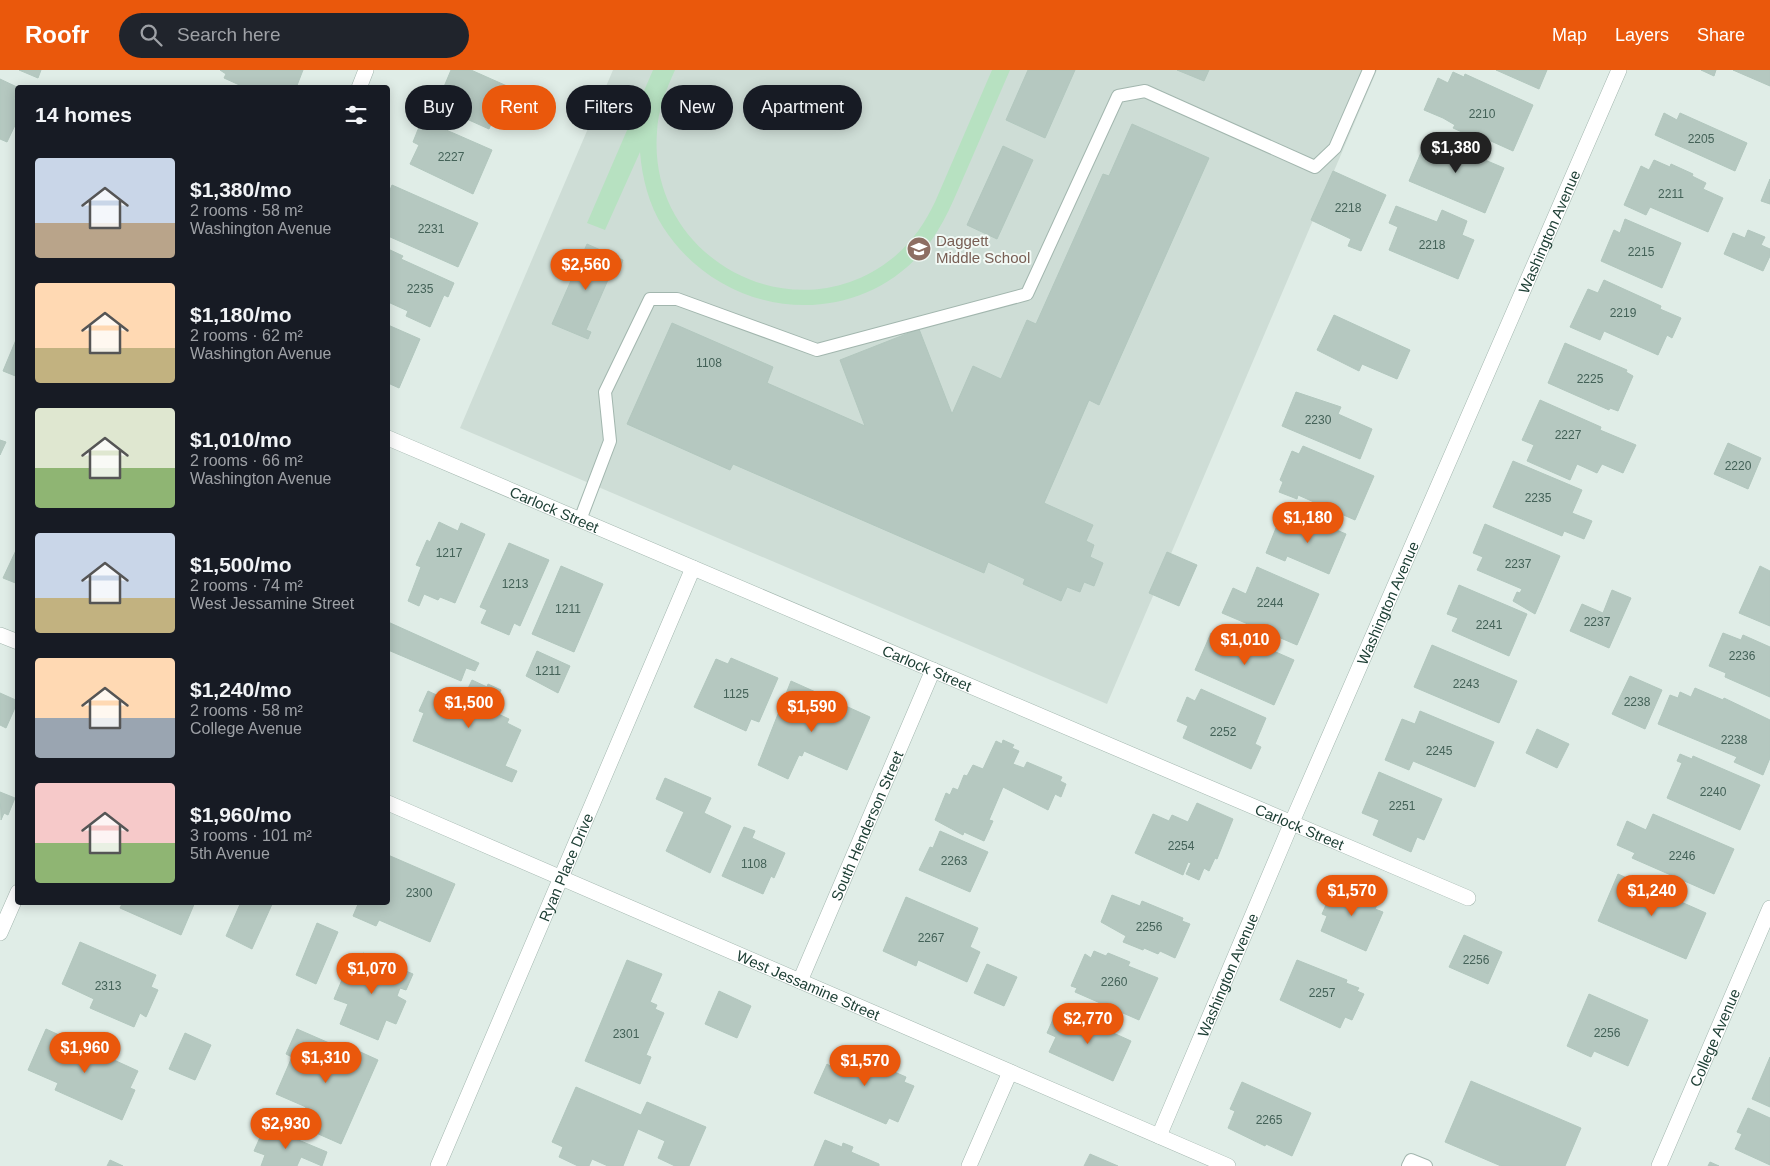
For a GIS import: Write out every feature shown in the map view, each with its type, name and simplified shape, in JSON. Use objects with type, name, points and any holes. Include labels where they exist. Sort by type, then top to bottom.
[{"type":"street","points":[[360,85],[366,70]]},
{"type":"street","name":"Washington Avenue","points":[[1159,1136],[1292,822],[1619,70]]},
{"type":"street","name":"Carlock Street","points":[[390,439],[1468,898]]},
{"type":"street","name":"Ryan Place Drive","points":[[438,1166],[693,568]]},
{"type":"street","points":[[0,635],[15,641]]},
{"type":"street","name":"South Henderson Street","points":[[800,981],[933,670]]},
{"type":"street","name":"West Jessamine Street","points":[[390,804],[1228,1166]]},
{"type":"street","points":[[0,933],[15,899]]},
{"type":"street","name":"College Avenue","points":[[1659,1166],[1770,908]]},
{"type":"street","points":[[969,1166],[1010,1072]]},
{"type":"lane","points":[[580,520],[610,441],[605,392],[650,299],[677,299],[818,350],[1027,294],[1118,96],[1145,91],[1315,167],[1335,148],[1369,70]]},
{"type":"lane","points":[[1408,1166],[1411,1160],[1426,1166]]},
{"type":"shaded area","name":"Daggett Middle School","points":[[613,70],[1377,70],[1107,704],[460,428],[587,130],[651,130],[651,85],[607,85]]},
{"type":"green space","points":[[653,70],[675,70],[669,85],[661,85],[661,108],[657,132],[660,177],[676,216],[701,249],[735,272],[773,287],[814,290],[855,280],[894,257],[907,245],[922,225],[935,202],[992,70],[1010,70],[948,211],[937,232],[923,251],[894,278],[860,295],[824,304],[788,304],[752,296],[718,281],[688,258],[663,227],[654,210],[644,181],[640,152],[605,230],[587,223],[627,130],[651,130],[651,85],[647,85]]},
{"type":"building","points":[[19,70],[41,70],[38,78]]},
{"type":"building","points":[[220,70],[303,70],[297,85],[239,85],[224,78],[226,74]]},
{"type":"building","points":[[451,70],[471,70],[505,85],[482,85],[482,126],[472,121],[472,85],[445,85]]},
{"type":"building","points":[[1028,70],[1075,70],[1045,138],[1006,120]]},
{"type":"building","points":[[1177,70],[1209,70],[1204,81]]},
{"type":"building","points":[[1496,70],[1547,70],[1539,89]]},
{"type":"building","points":[[1701,70],[1716,70],[1714,76]]},
{"type":"building","points":[[1733,70],[1770,70],[1770,86]]},
{"type":"building","points":[[1453,72],[1464,77],[1465,74],[1533,105],[1513,151],[1482,137],[1480,140],[1453,128],[1455,125],[1424,110],[1438,78],[1448,83]]},
{"type":"building","points":[[0,79],[15,86],[15,125],[7,142],[0,139]]},
{"type":"building","points":[[1664,113],[1677,120],[1680,113],[1747,143],[1735,171],[1655,135]]},
{"type":"building","points":[[1132,124],[1209,158],[1099,405],[1089,400],[1044,503],[1093,525],[1086,541],[1094,545],[1090,557],[1103,563],[1094,586],[1084,582],[1080,592],[1067,587],[1061,601],[1023,584],[1025,579],[988,562],[984,573],[733,464],[730,470],[627,424],[672,323],[773,367],[767,383],[865,426],[840,360],[919,329],[952,414],[973,366],[1001,379],[1027,320],[1036,324],[1103,174],[1109,176]]},
{"type":"building","points":[[418,130],[446,130],[492,150],[473,194],[410,164],[419,145],[413,142]]},
{"type":"building","points":[[1428,136],[1504,168],[1485,213],[1409,181]]},
{"type":"building","points":[[1003,146],[1033,160],[997,239],[967,225]]},
{"type":"building","points":[[1654,160],[1670,167],[1671,164],[1693,174],[1692,176],[1706,183],[1703,189],[1723,198],[1708,232],[1650,207],[1646,215],[1624,205],[1641,166],[1649,170]]},
{"type":"building","points":[[1333,171],[1386,195],[1361,251],[1348,246],[1351,239],[1311,220]]},
{"type":"building","points":[[1770,179],[1770,204],[1761,201]]},
{"type":"building","points":[[392,185],[478,223],[458,267],[390,237],[390,190]]},
{"type":"building","points":[[1396,206],[1437,222],[1442,210],[1467,221],[1462,235],[1474,240],[1458,279],[1389,250],[1398,227],[1389,223]]},
{"type":"building","points":[[1625,219],[1681,243],[1662,288],[1601,261],[1614,230],[1620,233]]},
{"type":"building","points":[[1748,230],[1765,237],[1761,245],[1770,249],[1770,256],[1763,271],[1724,254],[1733,233],[1745,238]]},
{"type":"building","points":[[587,244],[623,260],[620,269],[614,266],[586,330],[591,332],[588,339],[552,324]]},
{"type":"building","points":[[390,250],[403,256],[401,259],[454,283],[448,297],[444,295],[430,327],[406,316],[408,311],[390,303]]},
{"type":"building","points":[[1604,280],[1661,306],[1660,309],[1681,318],[1672,338],[1667,335],[1658,355],[1604,331],[1600,340],[1570,327],[1588,289],[1598,293]]},
{"type":"building","points":[[1334,315],[1410,350],[1397,379],[1362,364],[1359,371],[1317,350]]},
{"type":"building","points":[[390,326],[420,339],[399,388],[390,384]]},
{"type":"building","points":[[15,342],[15,376],[3,371]]},
{"type":"building","points":[[1565,343],[1627,370],[1626,372],[1633,376],[1618,411],[1610,408],[1609,410],[1548,383]]},
{"type":"building","points":[[1296,392],[1341,407],[1338,414],[1372,429],[1360,459],[1282,426]]},
{"type":"building","points":[[1540,400],[1601,427],[1600,430],[1636,445],[1623,473],[1602,464],[1597,473],[1577,464],[1570,480],[1527,461],[1534,445],[1522,440]]},
{"type":"building","points":[[0,440],[6,442],[0,455]]},
{"type":"building","points":[[1728,443],[1761,458],[1748,489],[1714,474]]},
{"type":"building","points":[[1303,446],[1374,476],[1355,520],[1298,495],[1297,499],[1279,492],[1283,482],[1280,480],[1292,451],[1299,454]]},
{"type":"building","points":[[1513,461],[1582,490],[1572,513],[1592,521],[1584,539],[1564,531],[1562,536],[1493,507]]},
{"type":"building","points":[[1299,514],[1346,534],[1329,574],[1287,556],[1285,561],[1266,553],[1276,528],[1284,531],[1287,525],[1293,528]]},
{"type":"building","points":[[439,522],[458,531],[461,523],[485,534],[455,603],[440,597],[438,600],[424,594],[419,606],[408,601],[421,567],[416,565],[427,540],[430,542]]},
{"type":"building","points":[[1485,524],[1560,556],[1535,614],[1513,601],[1517,592],[1520,593],[1522,589],[1477,570],[1483,557],[1473,553]]},
{"type":"building","points":[[509,543],[549,560],[520,626],[514,623],[509,635],[481,623],[487,610],[480,607]]},
{"type":"building","points":[[15,552],[15,583],[3,578]]},
{"type":"building","points":[[1167,552],[1197,565],[1179,606],[1149,593]]},
{"type":"building","points":[[561,566],[603,584],[574,652],[532,634]]},
{"type":"building","points":[[1760,566],[1770,571],[1770,626],[1739,613]]},
{"type":"building","points":[[1257,567],[1319,594],[1297,645],[1222,613],[1233,588],[1246,594]]},
{"type":"building","points":[[1459,585],[1527,614],[1509,656],[1452,631],[1458,618],[1447,614]]},
{"type":"building","points":[[1612,590],[1631,598],[1609,648],[1570,631],[1582,604],[1603,613]]},
{"type":"building","points":[[390,623],[479,663],[475,671],[466,668],[461,681],[390,651]]},
{"type":"building","points":[[1221,628],[1294,660],[1274,705],[1195,670],[1211,633],[1217,636]]},
{"type":"building","points":[[1723,633],[1741,640],[1743,635],[1770,647],[1770,697],[1725,677],[1726,673],[1709,666]]},
{"type":"building","points":[[1432,645],[1517,681],[1499,723],[1414,687]]},
{"type":"building","points":[[537,651],[570,666],[558,693],[526,676]]},
{"type":"building","points":[[731,658],[778,678],[759,722],[751,719],[746,731],[694,707],[716,659],[728,664]]},
{"type":"building","points":[[1630,676],[1662,690],[1645,729],[1612,714]]},
{"type":"building","points":[[472,680],[487,687],[488,684],[501,690],[492,711],[509,719],[507,723],[521,730],[505,766],[517,771],[512,782],[413,741],[424,713],[419,711],[428,691],[445,699],[448,692],[463,699]]},
{"type":"building","points":[[791,681],[820,694],[815,705],[835,713],[839,703],[870,717],[847,770],[804,751],[802,756],[799,755],[788,779],[758,765]]},
{"type":"building","points":[[1695,688],[1723,700],[1724,698],[1770,720],[1770,758],[1763,775],[1734,762],[1737,757],[1658,724],[1670,695],[1678,698],[1680,692],[1691,697]]},
{"type":"building","points":[[1201,689],[1266,718],[1255,744],[1261,747],[1251,769],[1183,738],[1188,726],[1177,721],[1187,697],[1195,701]]},
{"type":"building","points":[[0,693],[15,700],[15,708],[6,728],[0,725]]},
{"type":"building","points":[[1420,711],[1494,742],[1475,787],[1413,761],[1409,770],[1385,760],[1402,719],[1415,724]]},
{"type":"building","points":[[1537,729],[1569,744],[1557,768],[1526,753]]},
{"type":"building","points":[[1003,740],[1014,745],[1012,748],[1019,751],[1013,764],[1024,768],[1027,762],[1062,777],[1060,781],[1066,784],[1061,797],[1055,794],[1048,810],[1003,787],[989,820],[993,821],[984,841],[964,832],[963,835],[935,820],[946,793],[950,795],[953,788],[958,790],[964,775],[967,776],[973,765],[983,769],[996,741],[1002,744]]},
{"type":"building","points":[[1680,754],[1692,759],[1693,756],[1760,785],[1740,830],[1667,798],[1682,763],[1677,761]]},
{"type":"building","points":[[1379,772],[1442,799],[1424,840],[1417,837],[1411,852],[1373,835],[1379,820],[1362,813]]},
{"type":"building","points":[[665,778],[711,798],[704,813],[731,826],[710,873],[666,851],[684,812],[656,799]]},
{"type":"building","points":[[0,792],[15,798],[8,815],[4,813],[1,820]]},
{"type":"building","points":[[1197,803],[1233,819],[1217,859],[1215,858],[1209,871],[1204,868],[1199,880],[1186,874],[1191,863],[1188,862],[1183,875],[1135,853],[1153,814],[1169,821],[1172,815],[1188,822]]},
{"type":"building","points":[[1653,814],[1734,849],[1714,894],[1632,858],[1635,853],[1617,845],[1627,821],[1646,830]]},
{"type":"building","points":[[744,827],[755,831],[752,838],[785,853],[774,878],[771,876],[763,894],[722,876]]},
{"type":"building","points":[[940,831],[988,852],[970,892],[919,870],[930,847],[933,848]]},
{"type":"building","points":[[390,856],[455,884],[430,942],[379,920],[376,926],[353,916],[358,905],[390,905]]},
{"type":"building","points":[[1618,874],[1706,913],[1686,959],[1598,921]]},
{"type":"building","points":[[1340,884],[1379,901],[1375,909],[1383,912],[1366,951],[1321,931],[1327,916],[1322,914],[1329,898],[1334,900]]},
{"type":"building","points":[[1112,895],[1140,906],[1142,901],[1183,918],[1182,921],[1190,924],[1175,958],[1160,951],[1158,954],[1123,942],[1126,936],[1101,922]]},
{"type":"building","points":[[906,897],[978,928],[970,947],[980,952],[967,982],[918,960],[916,966],[883,951]]},
{"type":"building","points":[[122,905],[194,905],[181,935],[120,908]]},
{"type":"building","points":[[240,905],[272,905],[252,949],[226,936]]},
{"type":"building","points":[[317,923],[338,932],[316,984],[296,975]]},
{"type":"building","points":[[1464,935],[1502,952],[1488,984],[1449,967]]},
{"type":"building","points":[[80,942],[156,975],[151,987],[158,990],[146,1017],[140,1013],[134,1027],[90,1008],[94,999],[62,984]]},
{"type":"building","points":[[1094,951],[1106,956],[1108,953],[1130,962],[1128,966],[1158,978],[1139,1020],[1075,992],[1077,988],[1071,986],[1085,954],[1091,958]]},
{"type":"building","points":[[363,953],[413,974],[406,990],[400,988],[397,996],[406,1001],[396,1024],[386,1020],[378,1040],[340,1024],[348,1004],[334,999],[349,963],[357,966]]},
{"type":"building","points":[[627,960],[662,974],[650,1002],[657,1005],[655,1009],[664,1013],[646,1055],[651,1057],[640,1084],[585,1061]]},
{"type":"building","points":[[1297,960],[1347,980],[1346,983],[1359,988],[1357,991],[1364,994],[1352,1020],[1345,1017],[1340,1028],[1280,1000]]},
{"type":"building","points":[[987,964],[1017,977],[1004,1006],[974,993]]},
{"type":"building","points":[[719,991],[751,1006],[737,1038],[705,1024]]},
{"type":"building","points":[[1589,994],[1648,1020],[1628,1066],[1594,1051],[1591,1057],[1567,1046]]},
{"type":"building","points":[[1067,1012],[1131,1041],[1113,1081],[1049,1052],[1056,1037],[1047,1033],[1054,1017],[1063,1021]]},
{"type":"building","points":[[46,1029],[138,1071],[130,1088],[135,1090],[122,1120],[55,1090],[58,1083],[28,1070]]},
{"type":"building","points":[[297,1029],[343,1049],[345,1045],[378,1060],[341,1144],[298,1125],[306,1107],[276,1094],[292,1057],[286,1054]]},
{"type":"building","points":[[185,1033],[211,1045],[195,1080],[169,1069]]},
{"type":"building","points":[[844,1050],[863,1058],[865,1054],[885,1063],[883,1067],[906,1077],[904,1082],[914,1086],[898,1122],[889,1118],[886,1124],[814,1093],[827,1064],[830,1066],[833,1060],[838,1062]]},
{"type":"building","points":[[1770,1057],[1770,1107],[1752,1099]]},
{"type":"building","points":[[1471,1081],[1581,1128],[1565,1166],[1501,1166],[1445,1142]]},
{"type":"building","points":[[1242,1082],[1311,1113],[1292,1156],[1266,1144],[1265,1146],[1228,1128],[1235,1111],[1230,1109]]},
{"type":"building","points":[[576,1087],[641,1115],[647,1102],[706,1127],[689,1166],[675,1166],[658,1158],[665,1141],[638,1129],[623,1166],[608,1166],[592,1159],[589,1166],[578,1166],[559,1157],[563,1147],[552,1142]]},
{"type":"building","points":[[1748,1108],[1770,1118],[1770,1165],[1735,1149],[1742,1134],[1737,1132]]},
{"type":"building","points":[[265,1126],[327,1152],[322,1166],[301,1157],[297,1166],[261,1166],[265,1155],[254,1151]]},
{"type":"building","points":[[825,1140],[842,1147],[843,1143],[853,1147],[851,1152],[879,1164],[879,1166],[814,1166]]},
{"type":"building","points":[[1090,1154],[1118,1166],[1084,1166]]},
{"type":"building","points":[[110,1160],[123,1166],[107,1166]]},
{"type":"building","points":[[1710,1162],[1719,1166],[1708,1166]]},
{"type":"place","name":"Daggett Middle School","points":[[919,249]]}]
